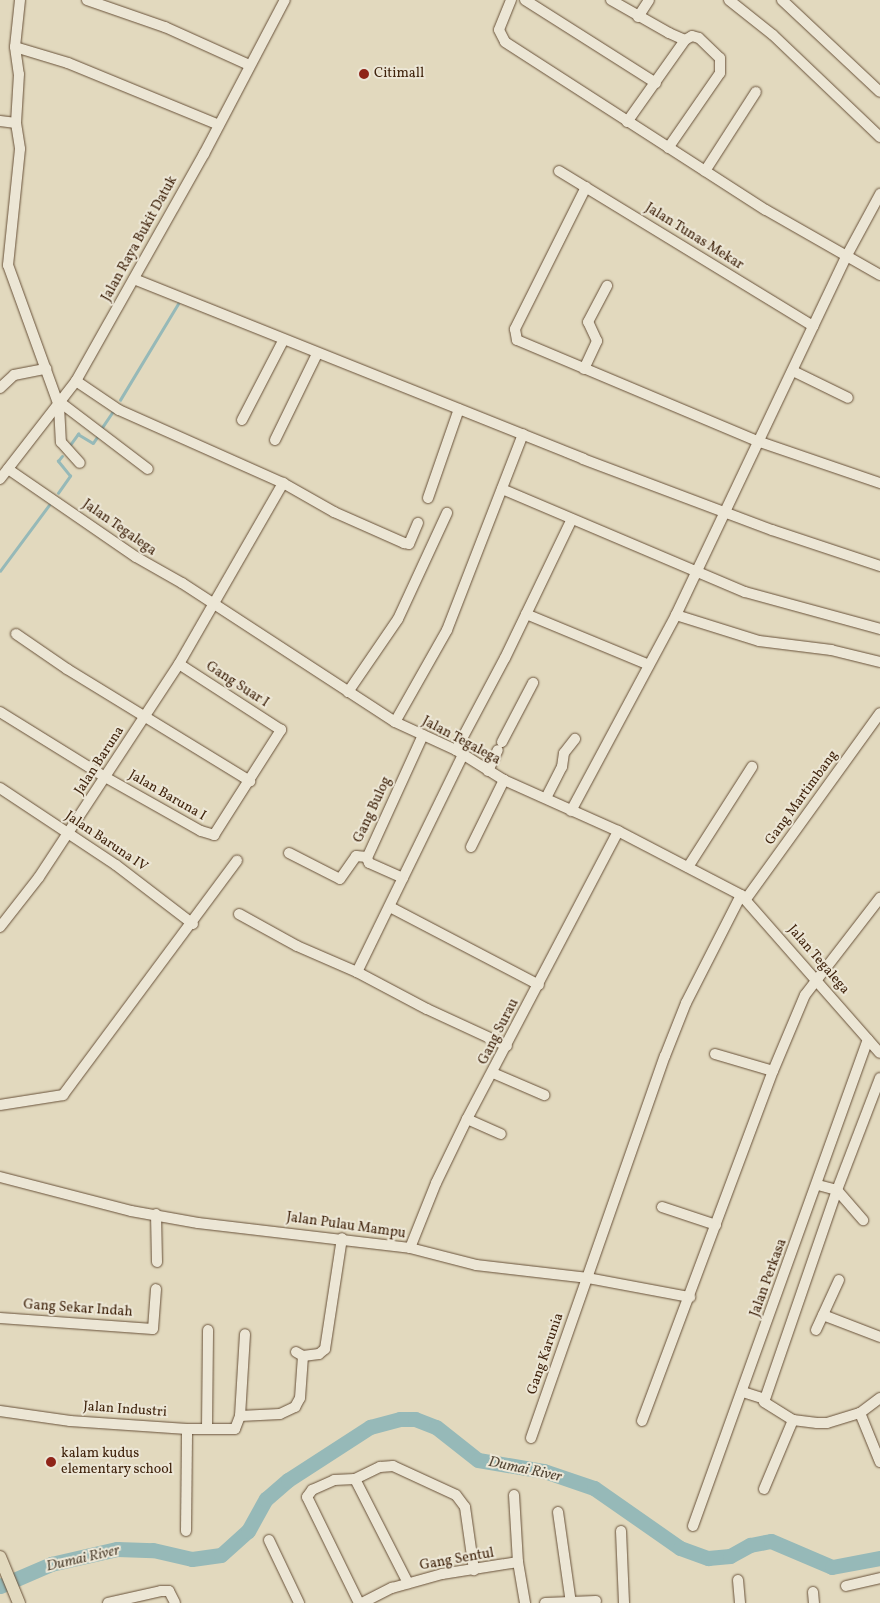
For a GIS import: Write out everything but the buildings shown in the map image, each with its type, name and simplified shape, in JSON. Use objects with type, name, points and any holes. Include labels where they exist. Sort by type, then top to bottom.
[{"type":"main road","points":[[0,1557],[18,1599]]},
{"type":"street","points":[[20,0],[15,47],[19,74],[16,123],[20,149],[5,275],[60,405],[60,442],[80,463]]},
{"type":"street","points":[[87,0],[165,27],[249,66]]},
{"type":"street","name":"Jalan Raya Bukit Datuk","points":[[0,479],[60,405],[76,381],[219,125],[285,0]]},
{"type":"street","points":[[511,0],[499,30],[501,38],[705,172],[846,257],[880,275]]},
{"type":"street","points":[[525,0],[656,83]]},
{"type":"street","points":[[611,0],[638,17],[685,40]]},
{"type":"street","points":[[638,17],[649,0]]},
{"type":"street","points":[[729,0],[773,35],[880,137]]},
{"type":"street","points":[[782,0],[880,92]]},
{"type":"street","points":[[627,122],[685,40],[692,36],[703,41],[717,54],[723,66],[668,148]]},
{"type":"street","points":[[15,47],[68,63],[219,125]]},
{"type":"street","points":[[705,172],[756,92]]},
{"type":"street","points":[[0,121],[16,123]]},
{"type":"street","name":"Jalan Tunas Mekar","points":[[559,171],[813,326]]},
{"type":"street","points":[[586,187],[514,332],[521,342],[760,442],[880,483]]},
{"type":"street","points":[[571,811],[676,615],[695,572],[760,442],[846,257],[880,194]]},
{"type":"street","points":[[134,279],[283,341],[725,512],[880,566]]},
{"type":"street","points":[[584,369],[597,342],[588,322],[607,286]]},
{"type":"street","points":[[242,420],[283,341]]},
{"type":"street","points":[[275,440],[317,354]]},
{"type":"street","points":[[0,388],[14,375],[46,369]]},
{"type":"street","points":[[794,370],[848,398]]},
{"type":"street","points":[[76,381],[119,410],[283,483],[352,521],[406,544],[418,523]]},
{"type":"street","points":[[60,405],[148,469]]},
{"type":"street","points":[[428,498],[459,409]]},
{"type":"street","points":[[395,722],[447,630],[524,434]]},
{"type":"street","name":"Jalan Tegalega","points":[[8,469],[136,556],[214,603],[395,722],[459,753],[504,780],[618,831],[743,897],[880,1052]]},
{"type":"street","name":"Jalan Baruna","points":[[0,927],[69,832],[179,664],[283,483]]},
{"type":"street","points":[[502,489],[695,572],[804,610],[880,629]]},
{"type":"street","points":[[348,692],[398,619],[447,512]]},
{"type":"street","points":[[357,972],[390,907],[459,753],[572,519]]},
{"type":"street","points":[[526,614],[649,665]]},
{"type":"street","points":[[676,615],[759,641],[832,650],[880,662]]},
{"type":"street","points":[[16,634],[145,717],[250,781]]},
{"type":"street","name":"Gang Suar I","points":[[179,664],[281,730]]},
{"type":"street","points":[[488,771],[533,683]]},
{"type":"street","name":"Jalan Baruna I","points":[[0,712],[106,777],[212,836],[218,833],[281,730]]},
{"type":"street","name":"Gang Martimbang","points":[[588,1278],[674,1032],[743,897],[880,713]]},
{"type":"street","name":"Gang Bulog","points":[[403,878],[369,863],[367,857],[423,735]]},
{"type":"street","points":[[546,798],[562,767],[564,753],[575,739]]},
{"type":"street","points":[[688,867],[752,767]]},
{"type":"street","points":[[471,847],[504,780]]},
{"type":"street","name":"Jalan Baruna IV","points":[[0,788],[69,832],[153,891],[193,924]]},
{"type":"street","name":"Gang Surau","points":[[410,1248],[467,1120],[618,831]]},
{"type":"street","points":[[289,853],[340,879],[356,856],[367,857]]},
{"type":"street","points":[[0,1105],[61,1097],[193,924],[237,861]]},
{"type":"street","points":[[642,1421],[773,1071],[805,995],[880,898]]},
{"type":"street","points":[[390,907],[539,985]]},
{"type":"street","points":[[239,914],[297,946],[357,972],[427,1009],[507,1046]]},
{"type":"street","name":"Jalan Perkasa","points":[[693,1526],[818,1185],[868,1039]]},
{"type":"street","points":[[716,1054],[773,1071]]},
{"type":"street","points":[[493,1073],[544,1095]]},
{"type":"street","points":[[880,1078],[836,1190],[764,1402],[793,1420],[827,1423],[860,1412],[880,1398]]},
{"type":"street","points":[[467,1120],[501,1134]]},
{"type":"street","name":"Jalan Pulau Mampu","points":[[0,1177],[130,1211],[156,1214],[198,1223],[342,1238],[410,1248],[476,1264],[588,1278],[690,1297]]},
{"type":"street","points":[[818,1185],[836,1190],[863,1220]]},
{"type":"street","points":[[662,1207],[716,1225]]},
{"type":"street","points":[[156,1214],[157,1262]]},
{"type":"street","points":[[245,1334],[240,1416],[280,1414],[295,1407],[300,1398],[300,1354],[319,1354],[326,1345],[342,1238]]},
{"type":"street","name":"Gang Karunia","points":[[531,1438],[588,1278]]},
{"type":"street","points":[[816,1330],[839,1280]]},
{"type":"street","name":"Gang Sekar Indah","points":[[0,1318],[153,1329],[156,1289]]},
{"type":"street","points":[[823,1315],[880,1337]]},
{"type":"street","points":[[207,1429],[208,1330]]},
{"type":"street","points":[[743,1392],[765,1399]]},
{"type":"street","name":"Jalan Industri","points":[[0,1411],[70,1420],[187,1429],[235,1429],[240,1416]]},
{"type":"street","points":[[860,1412],[880,1462]]},
{"type":"street","points":[[764,1489],[793,1420]]},
{"type":"street","points":[[186,1531],[187,1429]]},
{"type":"street","points":[[360,1603],[307,1497],[312,1490],[334,1480],[355,1479],[380,1467],[393,1466],[456,1495],[465,1507],[474,1570]]},
{"type":"street","points":[[355,1479],[408,1583]]},
{"type":"street","points":[[514,1495],[518,1562],[524,1603]]},
{"type":"street","points":[[558,1512],[570,1602]]},
{"type":"street","points":[[621,1531],[624,1603]]},
{"type":"street","points":[[269,1540],[299,1603]]},
{"type":"street","name":"Gang Sentul","points":[[360,1603],[408,1583],[518,1562]]},
{"type":"street","points":[[846,1586],[880,1578]]},
{"type":"street","points":[[738,1580],[740,1603]]},
{"type":"street","points":[[108,1603],[161,1590],[169,1590],[175,1603]]},
{"type":"street","points":[[813,1592],[814,1603]]},
{"type":"street","points":[[383,1593],[388,1603]]},
{"type":"street","points":[[545,1603],[596,1601]]},
{"type":"waterway","points":[[120,400],[178,304]]},
{"type":"waterway","points":[[101,429],[113,411]]},
{"type":"waterway","points":[[70,445],[78,434],[93,443],[99,434]]},
{"type":"waterway","points":[[58,493],[70,476],[58,461],[62,456]]},
{"type":"waterway","points":[[0,571],[49,505]]},
{"type":"waterway","name":"Dumai River","points":[[0,1586],[51,1564],[117,1549],[153,1550],[192,1559],[221,1555],[248,1531],[266,1499],[288,1480],[370,1427],[400,1419],[415,1419],[436,1427],[478,1460],[544,1471],[594,1488],[680,1548],[708,1558],[730,1556],[750,1545],[771,1541],[832,1567],[880,1558]]},
{"type":"place","name":"Citimall","points":[[364,74]]},
{"type":"place","name":"kalam kudus elementary school","points":[[51,1462]]}]
